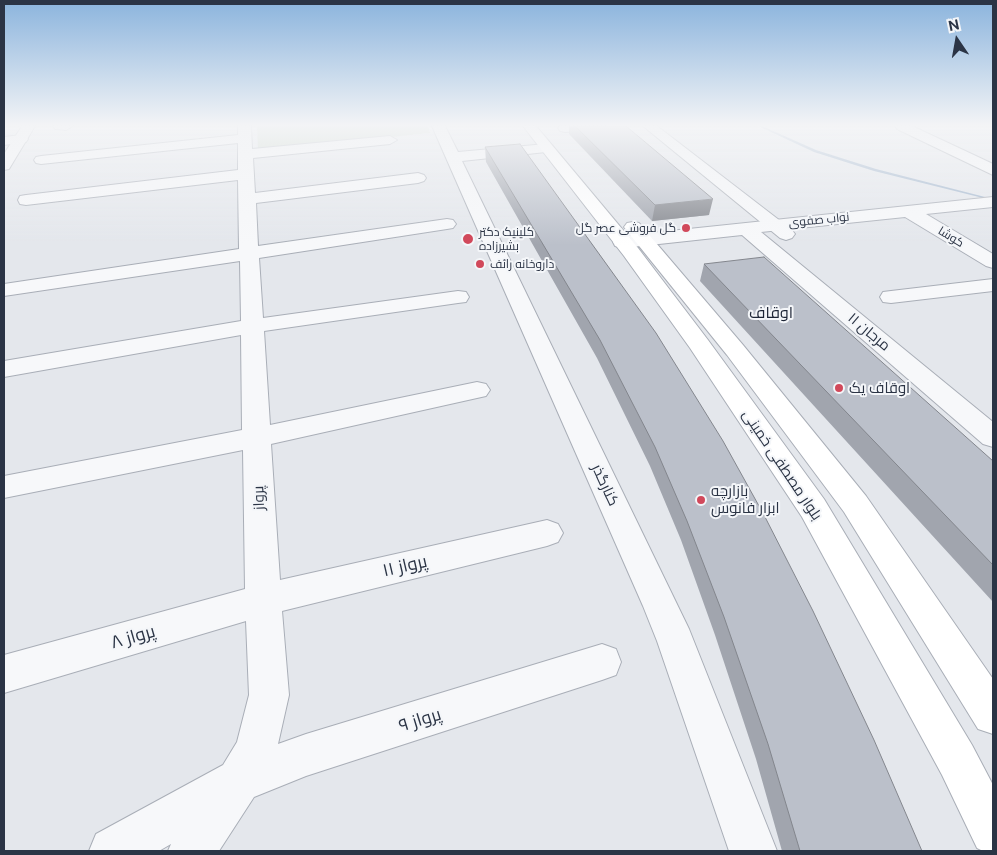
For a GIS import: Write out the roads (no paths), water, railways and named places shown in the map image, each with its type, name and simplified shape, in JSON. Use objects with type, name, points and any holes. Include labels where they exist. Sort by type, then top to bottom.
[{"type":"main road","name":"بلوار مصطفی خمینی","points":[[574,166],[637,246],[735,350],[855,504],[993,714]]},
{"type":"main road","name":"بلوار مصطفی خمینی","points":[[637,246],[719,371],[813,508],[957,760],[993,832]]},
{"type":"street","points":[[26,200],[204,166]]},
{"type":"street","name":"پرواز","points":[[192,851],[239,781],[255,750],[269,695],[263,600],[245,166]]},
{"type":"street","points":[[313,166],[418,178]]},
{"type":"street","name":"کنارگذر","points":[[458,166],[661,606],[676,641],[753,851]]},
{"type":"street","name":"مرجان ۱۱","points":[[693,166],[993,437]]},
{"type":"street","name":"نواب صفوی","points":[[637,246],[915,215],[993,202]]},
{"type":"street","name":"نواب صفوی","points":[[915,215],[993,212]]},
{"type":"street","name":"کوشا","points":[[915,215],[988,256]]},
{"type":"street","points":[[4,290],[447,224]]},
{"type":"street","points":[[891,297],[993,285]]},
{"type":"street","points":[[4,369],[252,326],[458,297]]},
{"type":"street","points":[[4,487],[256,437],[477,390]]},
{"type":"street","name":"پرواز ۱۱","points":[[263,600],[547,533]]},
{"type":"street","name":"پرواز ۸","points":[[4,674],[263,600]]},
{"type":"street","name":"پرواز ۹","points":[[112,851],[239,781],[306,755],[602,662]]},
{"type":"waterway","points":[[862,166],[983,197]]},
{"type":"place","name":"گل فروشی عصر گل","points":[[686,228]]},
{"type":"place","name":"کلینیک دکتر بشیرزاده","points":[[468,239]]},
{"type":"place","name":"داروخانه رائف","points":[[480,264]]},
{"type":"place","name":"اوقاف یک","points":[[839,388]]},
{"type":"place","name":"بازارچه ابزار فانوس","points":[[701,500]]},
{"type":"district","name":"اوقاف","points":[[771,313]]}]
